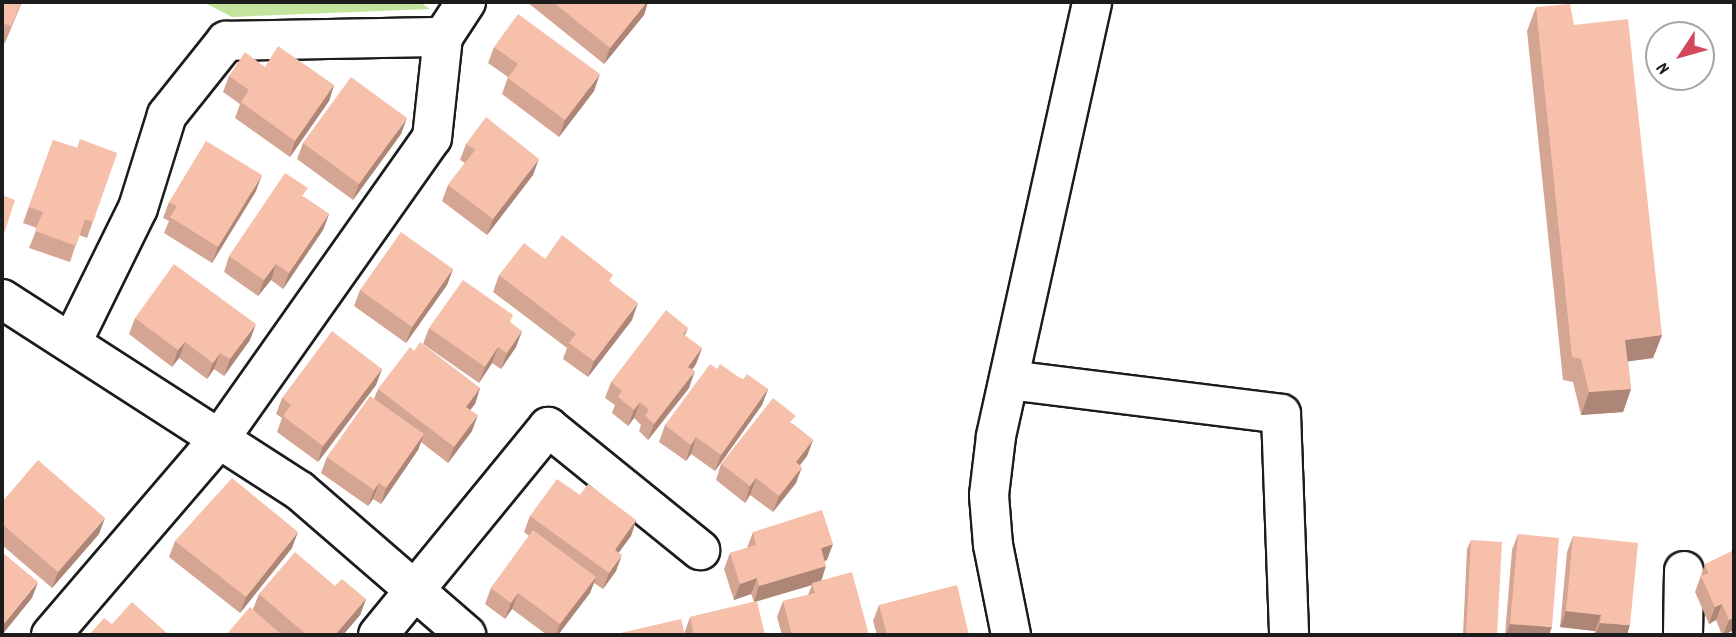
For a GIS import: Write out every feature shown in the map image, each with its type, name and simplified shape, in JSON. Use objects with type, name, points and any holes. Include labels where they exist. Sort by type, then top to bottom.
[{"type":"street","points":[[51,635],[220,438],[432,138],[443,37],[466,2]]},
{"type":"street","points":[[1011,635],[993,545],[989,495],[996,436],[1092,2]]},
{"type":"street","points":[[73,340],[138,208],[167,115],[226,41],[443,37]]},
{"type":"street","points":[[2,299],[73,340],[300,491],[466,635]]},
{"type":"street","points":[[1009,380],[1281,414],[1289,635]]},
{"type":"street","points":[[378,635],[548,427],[700,550]]},
{"type":"street","points":[[1684,571],[1684,635]]},
{"type":"green space","points":[[203,2],[420,2],[430,9],[232,17]]},
{"type":"building","points":[[2,2],[21,2],[11,26],[2,23]]},
{"type":"building","points":[[553,2],[647,2],[610,48]]},
{"type":"building","points":[[1570,4],[1574,25],[1628,19],[1662,335],[1625,340],[1631,389],[1589,392],[1581,359],[1572,357],[1536,7]]},
{"type":"building","points":[[518,14],[600,74],[565,120],[508,78],[518,64],[494,47]]},
{"type":"building","points":[[278,46],[334,85],[295,141],[241,102],[249,90],[229,76],[245,52],[265,67]]},
{"type":"building","points":[[351,77],[407,118],[359,184],[303,143]]},
{"type":"building","points":[[486,117],[539,159],[493,219],[448,185],[475,150],[466,144]]},
{"type":"building","points":[[80,139],[117,153],[93,222],[85,219],[76,246],[35,231],[43,212],[29,207],[53,140],[77,148]]},
{"type":"building","points":[[206,141],[262,175],[218,247],[170,217],[177,206],[169,202]]},
{"type":"building","points":[[285,173],[308,188],[302,196],[329,214],[289,273],[276,264],[264,280],[229,256]]},
{"type":"building","points":[[2,195],[15,200],[2,240]]},
{"type":"building","points":[[401,232],[453,269],[412,327],[360,290]]},
{"type":"building","points":[[562,235],[613,275],[609,281],[638,303],[594,361],[569,343],[576,334],[499,275],[524,243],[545,259]]},
{"type":"building","points":[[174,264],[256,324],[230,359],[220,353],[213,363],[185,342],[178,350],[135,318]]},
{"type":"building","points":[[463,280],[513,315],[510,322],[522,331],[507,353],[498,347],[485,367],[429,328]]},
{"type":"building","points":[[666,310],[688,328],[683,334],[702,348],[688,367],[695,371],[654,424],[645,415],[649,410],[640,402],[634,410],[618,397],[622,391],[611,382]]},
{"type":"building","points":[[332,331],[382,369],[323,446],[283,416],[291,405],[282,398]]},
{"type":"building","points":[[420,342],[480,388],[466,407],[478,415],[454,447],[378,389],[410,347],[414,351]]},
{"type":"building","points":[[710,364],[717,369],[720,364],[743,380],[747,374],[768,389],[721,455],[696,437],[691,445],[665,425]]},
{"type":"building","points":[[370,396],[424,434],[386,488],[379,483],[374,490],[327,457]]},
{"type":"building","points":[[773,398],[796,416],[790,422],[813,440],[796,462],[802,467],[779,496],[756,478],[750,486],[721,464]]},
{"type":"building","points":[[38,460],[105,518],[58,572],[2,524],[2,502]]},
{"type":"building","points":[[232,478],[298,532],[246,597],[175,541]]},
{"type":"building","points":[[557,479],[580,495],[588,484],[636,520],[615,550],[622,555],[609,573],[530,516]]},
{"type":"building","points":[[822,510],[833,544],[821,548],[826,566],[759,586],[757,578],[740,584],[730,553],[756,545],[753,532]]},
{"type":"building","points":[[533,530],[596,577],[560,624],[518,593],[511,603],[491,588]]},
{"type":"building","points":[[1518,534],[1559,538],[1552,627],[1510,624]]},
{"type":"building","points":[[1573,536],[1638,543],[1630,625],[1600,623],[1601,615],[1566,611]]},
{"type":"building","points":[[1471,540],[1502,542],[1497,635],[1466,635]]},
{"type":"building","points":[[1734,550],[1734,617],[1729,620],[1722,604],[1715,607],[1701,576],[1709,573],[1705,564]]},
{"type":"building","points":[[2,552],[38,582],[2,626]]},
{"type":"building","points":[[295,552],[335,586],[342,579],[366,599],[335,635],[307,635],[259,594]]},
{"type":"building","points":[[852,572],[869,635],[792,635],[783,601],[815,593],[812,583]]},
{"type":"building","points":[[957,585],[969,635],[887,635],[879,605]]},
{"type":"building","points":[[757,601],[765,635],[694,635],[690,617]]},
{"type":"building","points":[[132,602],[169,635],[89,635],[104,618],[112,624]]},
{"type":"building","points":[[250,607],[282,635],[226,635]]},
{"type":"building","points":[[681,619],[685,635],[612,635]]}]
